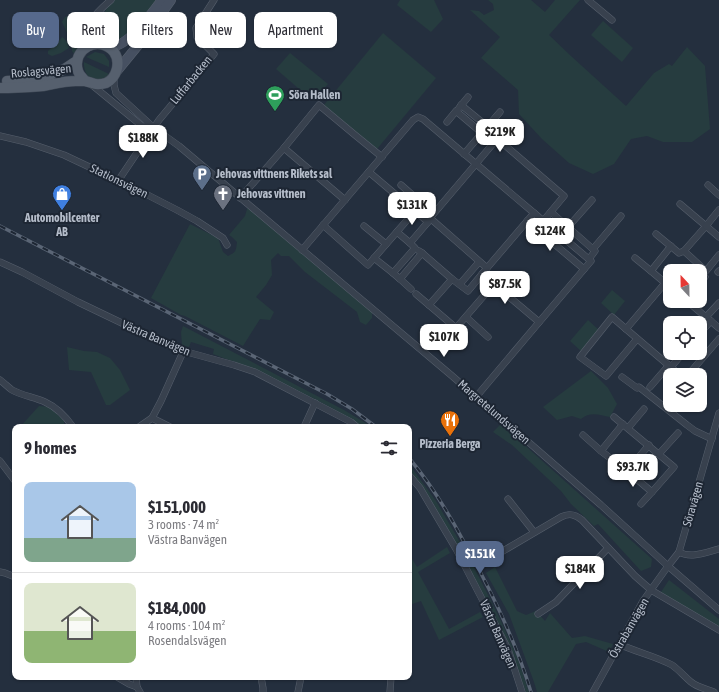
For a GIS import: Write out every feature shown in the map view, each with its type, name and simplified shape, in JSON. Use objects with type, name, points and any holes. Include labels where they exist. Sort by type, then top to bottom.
[{"type":"main road","points":[[119,46],[128,39],[162,0]]},
{"type":"main road","name":"Roslagsvägen","points":[[0,88],[42,86],[74,81],[94,84],[108,82],[144,38],[171,0]]},
{"type":"main road","name":"Roslagsvägen","points":[[85,48],[81,52],[77,61],[78,72],[88,82]]},
{"type":"main road","points":[[108,48],[115,53],[118,62],[116,73]]},
{"type":"main road","name":"Roslagsvägen","points":[[0,81],[15,81],[41,77],[59,72],[77,61]]},
{"type":"street","name":"Luffarbacken","points":[[118,181],[171,105],[214,54],[197,37],[196,28],[214,0]]},
{"type":"street","points":[[588,0],[612,20]]},
{"type":"street","points":[[101,12],[109,2]]},
{"type":"street","points":[[97,12],[109,2]]},
{"type":"street","name":"Margretelundsvägen","points":[[116,73],[114,85],[116,93],[154,128],[179,146],[476,397],[719,610]]},
{"type":"street","name":"Margretelundsvägen","points":[[88,82],[142,126],[154,128]]},
{"type":"street","points":[[447,122],[468,97]]},
{"type":"street","points":[[240,198],[319,105],[382,157]]},
{"type":"street","points":[[461,105],[485,130]]},
{"type":"street","points":[[456,111],[497,139],[564,196],[544,220]]},
{"type":"street","points":[[464,154],[500,112]]},
{"type":"street","points":[[302,250],[413,120],[418,117],[423,119],[589,259]]},
{"type":"street","name":"Stationsvägen","points":[[0,136],[26,142],[64,155],[168,205],[197,221],[223,238],[228,245]]},
{"type":"street","points":[[410,243],[497,139]]},
{"type":"street","points":[[284,148],[345,200]]},
{"type":"street","points":[[369,172],[415,211],[430,218]]},
{"type":"street","points":[[401,185],[430,218],[487,268]]},
{"type":"street","points":[[708,185],[719,195]]},
{"type":"street","points":[[568,227],[592,200]]},
{"type":"street","points":[[680,204],[719,237]]},
{"type":"street","points":[[656,234],[679,253],[684,251],[719,210]]},
{"type":"street","points":[[323,225],[368,265],[415,211]]},
{"type":"street","points":[[476,397],[591,261],[589,259],[596,251],[551,212]]},
{"type":"street","points":[[397,232],[436,266],[468,291],[534,213]]},
{"type":"street","points":[[593,249],[621,216]]},
{"type":"street","points":[[527,221],[584,269]]},
{"type":"street","points":[[364,226],[386,244]]},
{"type":"street","points":[[651,270],[671,246]]},
{"type":"street","points":[[393,273],[415,248]]},
{"type":"street","points":[[684,251],[706,271],[719,256]]},
{"type":"street","points":[[400,279],[422,253]]},
{"type":"street","points":[[374,258],[411,289]]},
{"type":"street","points":[[635,258],[663,281]]},
{"type":"street","name":"Västra Banvägen","points":[[0,262],[78,302],[176,349],[255,372],[353,424]]},
{"type":"street","points":[[460,284],[479,262]]},
{"type":"street","points":[[482,274],[540,322]]},
{"type":"street","points":[[429,305],[452,279]]},
{"type":"street","points":[[416,294],[456,328],[494,284]]},
{"type":"street","points":[[626,329],[663,290]]},
{"type":"street","points":[[708,319],[719,303]]},
{"type":"street","points":[[695,308],[719,328]]},
{"type":"street","points":[[466,317],[488,337]]},
{"type":"street","points":[[637,339],[606,376],[580,357],[612,318],[670,366]]},
{"type":"street","points":[[694,368],[719,339]]},
{"type":"street","points":[[143,424],[152,418],[162,401],[183,352]]},
{"type":"street","points":[[650,387],[676,360]]},
{"type":"street","points":[[622,376],[637,388],[639,387],[695,431],[712,438]]},
{"type":"street","points":[[0,380],[11,390],[51,405],[71,424]]},
{"type":"street","points":[[305,424],[315,403]]},
{"type":"street","points":[[601,450],[644,410]]},
{"type":"street","name":"Söravägen","points":[[668,566],[679,552],[719,413]]},
{"type":"street","points":[[614,417],[674,467],[642,504]]},
{"type":"street","points":[[152,418],[164,424]]},
{"type":"street","points":[[659,454],[678,433]]},
{"type":"street","points":[[583,435],[652,492]]},
{"type":"street","points":[[627,472],[649,445]]},
{"type":"street","points":[[0,461],[12,477]]},
{"type":"street","name":"Västra Banvägen","points":[[412,479],[420,488],[471,576],[508,649],[522,692]]},
{"type":"street","points":[[508,498],[534,532]]},
{"type":"street","points":[[486,561],[561,517],[566,515],[574,515],[582,520],[635,576],[651,590],[719,630]]},
{"type":"street","points":[[538,614],[556,602],[608,548]]},
{"type":"street","points":[[679,552],[686,555],[694,555],[719,549]]},
{"type":"street","name":"Östrabanvägen","points":[[593,692],[643,601],[668,566]]},
{"type":"street","points":[[0,572],[12,576]]},
{"type":"street","points":[[619,644],[672,666],[697,686],[714,692]]},
{"type":"street","points":[[122,680],[138,689]]},
{"type":"street","points":[[262,680],[263,692]]},
{"type":"street","points":[[298,692],[300,680]]},
{"type":"street","points":[[390,692],[391,680]]},
{"type":"green space","points":[[114,0],[156,0],[147,12],[127,12],[127,33],[119,39],[119,12],[105,12]]},
{"type":"green space","points":[[400,0],[434,0],[443,19],[431,32],[397,5]]},
{"type":"green space","points":[[488,0],[531,0],[545,12],[555,0],[580,0],[549,35],[626,106],[654,73],[669,64],[672,66],[687,47],[705,66],[710,129],[692,142],[663,142],[647,136],[631,139],[614,164],[593,174],[569,163],[542,139],[519,114],[518,90],[481,58],[500,37],[470,10],[479,11],[484,15],[494,10],[493,4]]},
{"type":"green space","points":[[67,16],[67,32],[62,22]]},
{"type":"green space","points":[[603,21],[633,48],[622,62],[591,35]]},
{"type":"green space","points":[[383,33],[436,78],[377,149],[324,105]]},
{"type":"green space","points":[[62,37],[66,40],[67,48],[69,48],[52,56],[48,54],[48,51],[51,48],[59,48],[59,41]]},
{"type":"green space","points":[[72,48],[78,48],[74,54]]},
{"type":"green space","points":[[95,52],[104,54],[109,61],[109,67],[86,57]]},
{"type":"green space","points":[[290,53],[328,84],[313,101],[276,69]]},
{"type":"green space","points":[[84,62],[109,74],[105,79],[100,81],[92,80],[85,70]]},
{"type":"green space","points":[[248,207],[372,312],[372,318],[366,325],[360,322],[357,312],[305,272],[289,256],[281,256],[278,253],[271,260],[272,275],[256,297],[274,312],[270,320],[260,319],[243,346],[151,298],[190,224],[218,238],[223,252],[228,256],[235,251],[237,242],[229,235],[245,216]]},
{"type":"green space","points":[[612,290],[625,301],[614,315],[601,303]]},
{"type":"green space","points":[[588,320],[600,331],[582,352],[570,341]]},
{"type":"green space","points":[[183,326],[344,410],[367,424],[358,424],[328,406],[253,368],[213,354],[214,349],[191,342],[189,347],[182,346],[181,332]]},
{"type":"green space","points":[[67,347],[97,352],[110,358],[120,370],[130,390],[110,405],[106,405],[91,372],[69,370]]},
{"type":"green space","points":[[591,371],[608,388],[617,404],[610,417],[591,414],[581,419],[572,416],[557,420],[543,407]]},
{"type":"green space","points":[[39,406],[50,407],[64,421],[64,424],[23,424]]},
{"type":"green space","points":[[501,424],[652,559],[651,567],[641,571],[598,524],[594,526],[571,504],[561,491],[512,445],[493,432]]},
{"type":"green space","points":[[412,468],[436,501],[470,559],[518,659],[529,692],[526,692],[503,633],[445,524],[412,475]]},
{"type":"green space","points":[[447,547],[450,553],[418,572],[449,629],[480,612],[483,617],[439,640],[421,601],[412,604],[412,559],[417,567]]},
{"type":"green space","points":[[495,567],[517,611],[526,615],[536,611],[545,621],[550,613],[572,638],[585,636],[613,644],[609,652],[586,642],[576,644],[548,692],[537,692],[509,614],[486,573]]},
{"type":"green space","points":[[669,580],[719,619],[719,627],[668,598],[661,592]]},
{"type":"railway","points":[[0,226],[327,394],[352,409],[372,424]]},
{"type":"railway","points":[[412,462],[432,488],[484,578],[518,653],[531,692]]},
{"type":"place","name":"Söra Hallen","points":[[275,112]]},
{"type":"place","name":"Jehovas vittnens Rikets sal","points":[[202,191]]},
{"type":"place","name":"Automobilcenter AB","points":[[62,211]]},
{"type":"place","name":"Jehovas vittnen","points":[[223,211]]},
{"type":"place","name":"Pizzeria Berga","points":[[450,437]]}]
